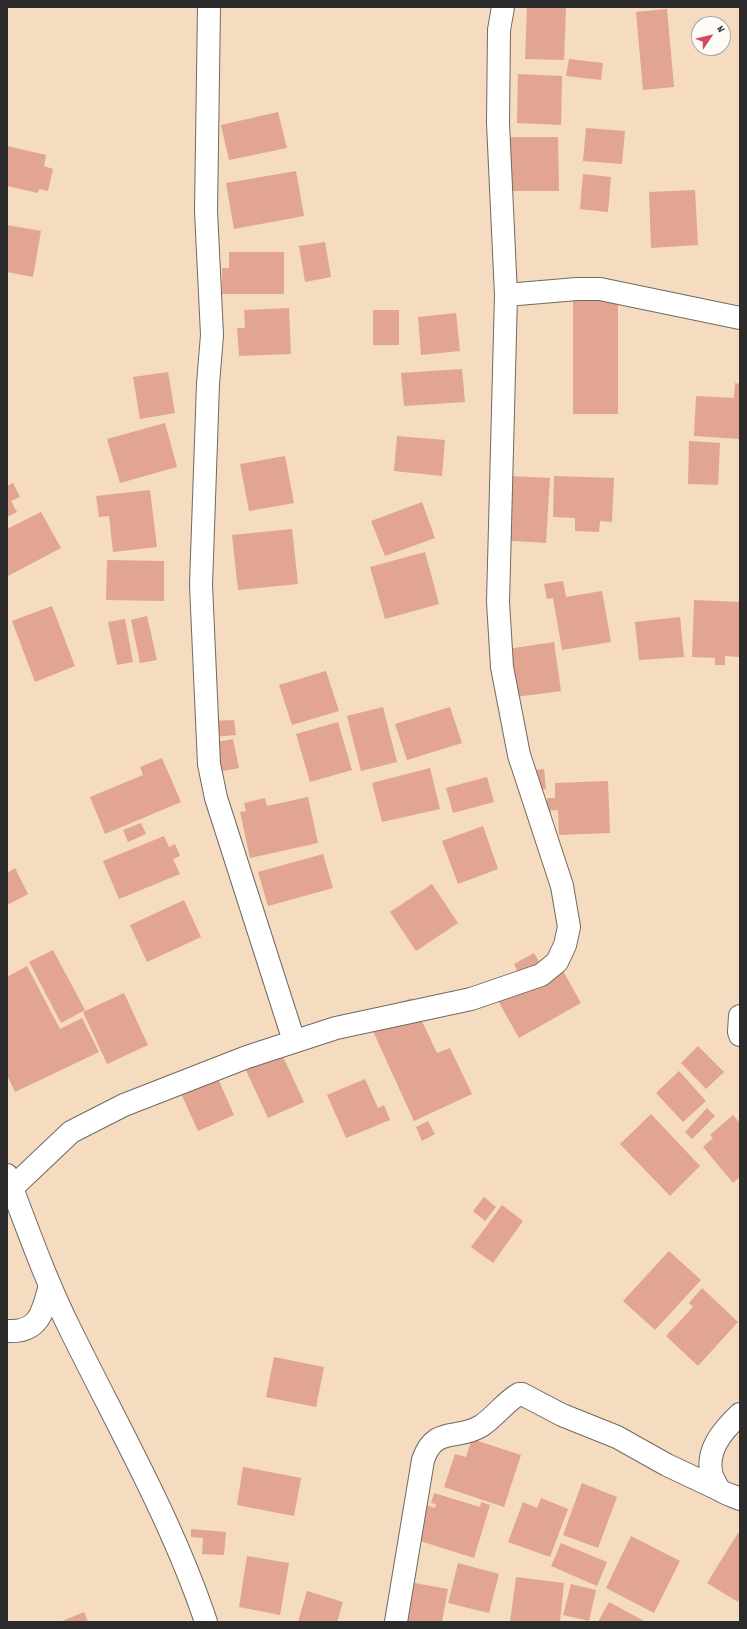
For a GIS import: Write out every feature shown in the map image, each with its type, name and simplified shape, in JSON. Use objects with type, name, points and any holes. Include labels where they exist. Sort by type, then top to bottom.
[{"type":"street","points":[[209,7],[206,211],[212,335],[208,384],[200,585],[209,764],[216,798],[294,1041]]},
{"type":"street","points":[[206,1622],[192,1579],[173,1536],[69,1327],[39,1262],[10,1182],[71,1132],[124,1105],[247,1057],[294,1041],[336,1028],[471,999],[541,974],[557,962],[565,945],[570,927],[562,886],[520,755],[502,667],[498,602],[506,296],[498,123],[499,30],[503,7]]},
{"type":"street","points":[[506,296],[577,289],[600,289],[740,318]]},
{"type":"street","points":[[740,1016],[740,1035]]},
{"type":"street","points":[[7,1331],[27,1329],[36,1323],[42,1314],[50,1285]]},
{"type":"street","points":[[396,1622],[423,1460],[427,1448],[433,1442],[445,1436],[481,1426],[519,1394],[522,1394],[562,1415],[617,1437],[667,1465],[740,1499]]},
{"type":"street","points":[[720,1490],[713,1480],[709,1465],[712,1449],[729,1424],[740,1414]]},
{"type":"building","points":[[527,7],[566,7],[564,60],[525,59]]},
{"type":"building","points":[[667,9],[674,87],[643,90],[636,12]]},
{"type":"building","points":[[569,59],[603,63],[601,80],[566,76]]},
{"type":"building","points":[[518,74],[562,76],[561,125],[517,123]]},
{"type":"building","points":[[278,112],[287,148],[229,160],[221,125]]},
{"type":"building","points":[[586,128],[625,131],[622,164],[583,161]]},
{"type":"building","points":[[508,137],[558,137],[559,191],[503,191]]},
{"type":"building","points":[[7,146],[46,155],[44,166],[53,169],[48,191],[39,189],[38,193],[7,186]]},
{"type":"building","points":[[296,171],[304,216],[234,229],[226,183]]},
{"type":"building","points":[[583,174],[611,177],[608,212],[580,209]]},
{"type":"building","points":[[695,190],[698,245],[651,248],[649,192]]},
{"type":"building","points":[[7,225],[41,231],[33,277],[7,272]]},
{"type":"building","points":[[325,242],[331,277],[305,282],[299,246]]},
{"type":"building","points":[[229,252],[284,252],[284,294],[222,294],[222,268],[229,268]]},
{"type":"building","points":[[573,297],[618,298],[618,414],[573,414]]},
{"type":"building","points":[[289,308],[291,354],[239,356],[237,328],[245,328],[244,310]]},
{"type":"building","points":[[373,310],[399,310],[399,345],[373,345]]},
{"type":"building","points":[[456,313],[460,351],[421,355],[418,317]]},
{"type":"building","points":[[462,369],[465,402],[404,406],[401,373]]},
{"type":"building","points":[[168,372],[175,413],[140,419],[133,377]]},
{"type":"building","points":[[735,383],[740,384],[740,439],[694,436],[696,396],[734,398]]},
{"type":"building","points":[[165,423],[177,467],[120,483],[107,439]]},
{"type":"building","points":[[397,436],[445,440],[442,476],[394,471]]},
{"type":"building","points":[[689,441],[720,443],[718,485],[688,484]]},
{"type":"building","points":[[285,456],[294,503],[249,511],[240,464]]},
{"type":"building","points":[[510,476],[550,478],[546,543],[498,540]]},
{"type":"building","points":[[554,476],[614,478],[612,522],[600,521],[599,532],[575,531],[575,518],[553,517]]},
{"type":"building","points":[[13,483],[20,497],[11,501],[17,512],[7,517],[7,486]]},
{"type":"building","points":[[150,490],[157,547],[113,552],[109,516],[99,517],[96,496]]},
{"type":"building","points":[[422,502],[435,538],[385,556],[371,521]]},
{"type":"building","points":[[41,512],[61,548],[8,576],[7,529]]},
{"type":"building","points":[[292,529],[298,584],[238,590],[232,535]]},
{"type":"building","points":[[425,552],[439,604],[385,619],[370,567]]},
{"type":"building","points":[[107,560],[164,561],[164,601],[106,600]]},
{"type":"building","points":[[563,581],[566,597],[602,591],[611,642],[562,650],[553,598],[547,599],[544,584]]},
{"type":"building","points":[[694,600],[740,602],[739,657],[725,656],[725,665],[715,665],[715,658],[692,657]]},
{"type":"building","points":[[52,606],[75,666],[35,682],[12,621]]},
{"type":"building","points":[[147,616],[157,660],[140,663],[131,620]]},
{"type":"building","points":[[680,617],[684,657],[639,660],[635,622]]},
{"type":"building","points":[[125,619],[133,662],[117,665],[108,622]]},
{"type":"building","points":[[554,642],[561,691],[508,698],[501,650]]},
{"type":"building","points":[[326,671],[339,711],[292,725],[279,685]]},
{"type":"building","points":[[383,707],[397,762],[361,771],[347,716]]},
{"type":"building","points":[[450,707],[462,743],[407,760],[395,724]]},
{"type":"building","points":[[234,720],[236,735],[213,737],[211,721]]},
{"type":"building","points":[[338,722],[352,770],[310,782],[296,734]]},
{"type":"building","points":[[233,739],[239,768],[218,772],[212,743]]},
{"type":"building","points":[[162,758],[181,802],[105,834],[90,797],[143,775],[140,767]]},
{"type":"building","points":[[430,768],[440,809],[382,822],[372,783]]},
{"type":"building","points":[[544,769],[546,789],[526,791],[525,771]]},
{"type":"building","points":[[487,777],[494,802],[453,813],[446,788]]},
{"type":"building","points":[[608,781],[610,833],[559,835],[558,810],[547,811],[547,798],[555,798],[555,783]]},
{"type":"building","points":[[308,797],[318,843],[250,858],[240,812],[246,811],[244,803],[265,798],[267,806]]},
{"type":"building","points":[[141,823],[146,834],[128,842],[123,830]]},
{"type":"building","points":[[483,826],[498,869],[458,884],[442,841]]},
{"type":"building","points":[[164,836],[169,847],[175,844],[180,856],[173,859],[180,874],[119,899],[103,861]]},
{"type":"building","points":[[323,854],[333,888],[268,906],[258,872]]},
{"type":"building","points":[[15,868],[28,894],[7,905],[7,873]]},
{"type":"building","points":[[432,884],[458,923],[416,951],[390,912]]},
{"type":"building","points":[[184,900],[201,937],[147,962],[130,925]]},
{"type":"building","points":[[53,950],[85,1010],[61,1023],[29,962]]},
{"type":"building","points":[[534,953],[539,962],[553,953],[581,1003],[519,1038],[492,990],[519,974],[514,964]]},
{"type":"building","points":[[27,966],[60,1029],[82,1018],[99,1052],[15,1092],[7,1075],[7,977]]},
{"type":"building","points":[[124,993],[148,1045],[107,1064],[83,1012]]},
{"type":"building","points":[[411,998],[437,1053],[450,1048],[472,1094],[414,1121],[367,1018]]},
{"type":"building","points":[[698,1046],[724,1072],[706,1089],[681,1063]]},
{"type":"building","points":[[279,1048],[304,1102],[268,1118],[243,1064]]},
{"type":"building","points":[[679,1071],[706,1101],[683,1122],[656,1093]]},
{"type":"building","points":[[215,1072],[234,1115],[198,1131],[179,1089]]},
{"type":"building","points":[[365,1079],[378,1108],[384,1105],[390,1120],[346,1138],[327,1095]]},
{"type":"building","points":[[707,1108],[715,1116],[692,1139],[685,1132]]},
{"type":"building","points":[[651,1114],[700,1166],[670,1196],[620,1144]]},
{"type":"building","points":[[733,1115],[740,1123],[740,1177],[733,1183],[703,1147],[713,1138],[710,1135]]},
{"type":"building","points":[[428,1121],[435,1134],[422,1141],[416,1127]]},
{"type":"building","points":[[484,1197],[496,1207],[485,1221],[473,1211]]},
{"type":"building","points":[[502,1205],[523,1221],[493,1263],[471,1247]]},
{"type":"building","points":[[669,1251],[701,1280],[655,1330],[623,1301]]},
{"type":"building","points":[[702,1288],[738,1322],[698,1366],[666,1336],[693,1307],[689,1303]]},
{"type":"building","points":[[274,1357],[324,1367],[316,1407],[266,1397]]},
{"type":"building","points":[[472,1439],[521,1455],[504,1507],[444,1487],[455,1454],[466,1457]]},
{"type":"building","points":[[243,1467],[301,1478],[294,1516],[237,1505]]},
{"type":"building","points":[[582,1483],[617,1497],[598,1548],[563,1535]]},
{"type":"building","points":[[434,1493],[480,1507],[481,1502],[490,1505],[474,1558],[420,1541],[424,1528],[421,1526],[427,1505],[435,1508],[436,1504],[431,1503]]},
{"type":"building","points":[[541,1498],[568,1509],[550,1557],[508,1542],[523,1502],[537,1508]]},
{"type":"building","points":[[191,1529],[226,1532],[224,1555],[202,1554],[203,1538],[191,1537]]},
{"type":"building","points":[[738,1533],[740,1535],[740,1598],[738,1602],[707,1583]]},
{"type":"building","points":[[631,1536],[680,1561],[654,1613],[606,1588]]},
{"type":"building","points":[[561,1543],[607,1562],[597,1586],[551,1566]]},
{"type":"building","points":[[247,1556],[289,1563],[280,1615],[239,1607]]},
{"type":"building","points":[[458,1563],[499,1574],[489,1613],[448,1603]]},
{"type":"building","points":[[516,1577],[564,1583],[560,1622],[510,1622]]},
{"type":"building","points":[[409,1582],[448,1589],[442,1622],[402,1622]]},
{"type":"building","points":[[571,1584],[596,1590],[589,1621],[563,1615]]},
{"type":"building","points":[[307,1591],[343,1602],[337,1622],[298,1622]]},
{"type":"building","points":[[609,1602],[646,1622],[598,1622]]},
{"type":"building","points":[[84,1612],[88,1622],[60,1622]]}]
